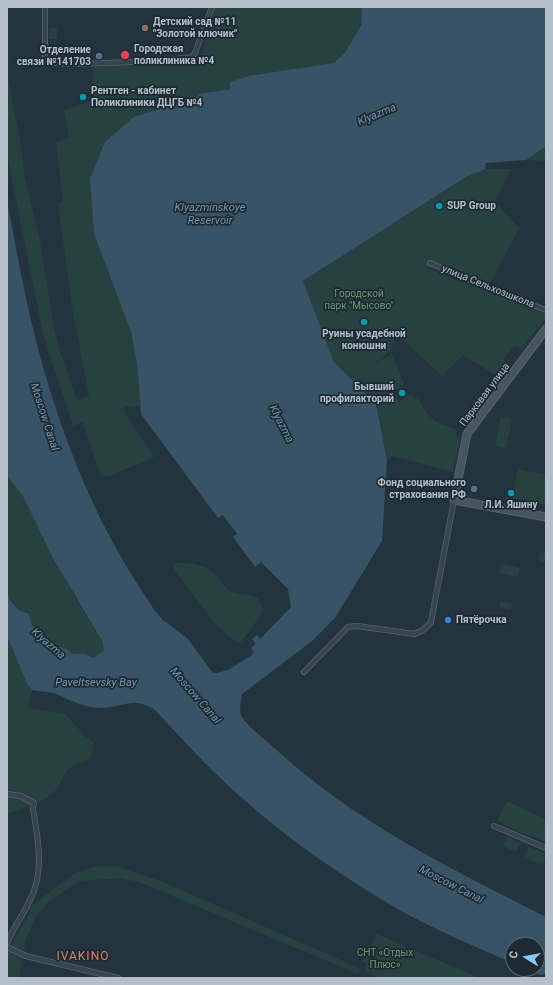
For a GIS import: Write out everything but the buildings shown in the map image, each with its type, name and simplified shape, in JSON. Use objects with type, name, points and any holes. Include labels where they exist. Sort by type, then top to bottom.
[{"type":"street","points":[[45,7],[46,60],[49,63],[73,64],[160,61],[192,57],[195,53],[212,7]]},
{"type":"street","name":"улица Сельхозшкола","points":[[430,263],[500,293],[546,310]]},
{"type":"street","name":"Парковая улица","points":[[304,672],[348,627],[357,626],[414,634],[422,632],[431,622],[467,434],[546,329]]},
{"type":"street","points":[[454,500],[546,517]]},
{"type":"street","points":[[7,794],[21,796],[34,803],[33,808],[39,842],[40,865],[35,888],[7,942]]},
{"type":"street","points":[[494,826],[546,848]]},
{"type":"street","points":[[7,947],[26,956],[118,978]]},
{"type":"street","points":[[96,978],[98,973]]},
{"type":"green space","points":[[215,7],[362,7],[359,29],[345,53],[334,63],[230,89],[199,94],[94,234],[131,332],[137,363],[140,406],[124,407],[125,414],[154,457],[112,475],[101,477],[83,422],[73,426],[43,333],[7,155],[7,73],[20,140],[25,178],[40,241],[54,329],[59,349],[77,400],[89,396],[73,313],[58,204],[63,202],[56,142],[69,138],[64,110],[92,101],[94,67],[197,61],[201,56]]},
{"type":"green space","points":[[49,28],[57,28],[57,39],[49,39]]},
{"type":"green space","points":[[546,146],[546,161],[526,160]]},
{"type":"green space","name":"Городской парк \"Мысово\"","points":[[485,169],[511,169],[495,202],[519,228],[490,284],[450,267],[424,267],[546,314],[546,318],[521,349],[515,345],[503,359],[509,364],[499,377],[463,355],[442,376],[396,333],[391,350],[373,365],[392,354],[404,384],[392,393],[399,402],[411,394],[415,400],[418,398],[432,419],[456,429],[456,436],[460,438],[453,472],[393,456],[387,460],[376,404],[334,362],[303,281],[467,177]]},
{"type":"green space","points":[[501,417],[512,419],[506,448],[495,446]]},
{"type":"green space","points":[[518,469],[546,475],[546,505],[512,498]]},
{"type":"green space","points":[[7,475],[24,498],[76,599],[102,641],[104,651],[94,658],[86,654],[72,654],[67,649],[55,646],[50,639],[33,627],[28,613],[18,609],[8,593]]},
{"type":"green space","points":[[540,551],[546,552],[546,562],[538,560]]},
{"type":"green space","points":[[176,563],[199,565],[209,569],[230,591],[251,595],[259,600],[262,604],[263,612],[241,642],[237,643],[217,626],[173,568]]},
{"type":"green space","points":[[501,564],[520,568],[518,577],[499,573]]},
{"type":"green space","points":[[500,601],[512,603],[511,610],[499,607]]},
{"type":"green space","points":[[7,636],[27,684],[32,690],[28,708],[65,714],[86,737],[94,742],[91,758],[73,766],[68,770],[55,791],[45,799],[7,814]]},
{"type":"green space","points":[[507,801],[546,820],[546,843],[531,834],[529,836],[497,821]]},
{"type":"green space","points":[[507,837],[520,843],[516,852],[503,846]]},
{"type":"green space","points":[[528,847],[546,854],[543,865],[524,858]]},
{"type":"green space","points":[[116,866],[163,882],[361,969],[358,974],[139,882],[120,878],[79,881],[49,901],[36,917],[26,939],[19,978],[7,978],[7,953],[30,913],[29,908],[75,873],[92,867]]},
{"type":"green space","name":"СНТ «Отдых Плюс»","points":[[377,934],[480,978],[378,978],[365,971],[366,964],[362,961]]},
{"type":"water","name":"Klyazminskoye Reservoir","points":[[362,7],[546,7],[546,146],[526,160],[486,163],[485,169],[466,177],[303,281],[334,362],[376,404],[387,460],[382,541],[335,618],[312,641],[242,694],[240,712],[243,719],[250,726],[300,770],[366,819],[473,880],[546,917],[546,974],[545,937],[505,937],[505,960],[416,919],[340,873],[299,845],[242,798],[208,766],[155,710],[148,706],[128,703],[94,708],[82,705],[53,693],[32,690],[27,684],[7,636],[7,588],[9,596],[16,608],[28,613],[33,627],[50,639],[55,646],[67,649],[72,654],[86,654],[93,658],[104,651],[102,641],[53,558],[24,498],[7,475],[7,201],[25,295],[36,341],[62,426],[84,484],[102,521],[121,558],[155,611],[163,620],[188,639],[212,672],[216,673],[228,670],[252,655],[254,652],[251,648],[256,644],[252,639],[257,635],[260,639],[291,607],[288,589],[261,562],[255,567],[233,537],[237,534],[223,515],[218,518],[141,414],[137,363],[131,332],[94,234],[90,179],[105,142],[134,117],[196,98],[199,94],[230,89],[230,82],[249,76],[334,63],[345,53],[361,25]]},
{"type":"place","name":"Детский сад №11 \"Золотой ключик\"","points":[[145,28]]},
{"type":"place","name":"Городская поликлиника №4","points":[[125,55]]},
{"type":"place","name":"Отделение связи №141703","points":[[99,56]]},
{"type":"place","name":"Рентген - кабинет Поликлиники ДЦГБ №4","points":[[83,97]]},
{"type":"place","name":"SUP Group","points":[[439,206]]},
{"type":"place","name":"Руины усадебной конюшни","points":[[364,322]]},
{"type":"place","name":"Бывший профилакторий","points":[[402,393]]},
{"type":"place","name":"Фонд социального страхования РФ","points":[[474,489]]},
{"type":"place","name":"Л.И. Яшину","points":[[511,493]]},
{"type":"place","name":"Пятёрочка","points":[[448,620]]},
{"type":"district","name":"IVAKINO","points":[[83,957]]},
{"type":"water label","name":"Klyazma","points":[[377,115]]},
{"type":"water label","name":"Moscow Canal","points":[[44,417]]},
{"type":"water label","name":"Klyazma","points":[[281,424]]},
{"type":"water label","name":"Klyazma","points":[[48,644]]},
{"type":"water label","name":"Paveltsevsky Bay","points":[[96,683]]},
{"type":"water label","name":"Moscow Canal","points":[[195,696]]},
{"type":"water label","name":"Moscow Canal","points":[[451,885]]}]
